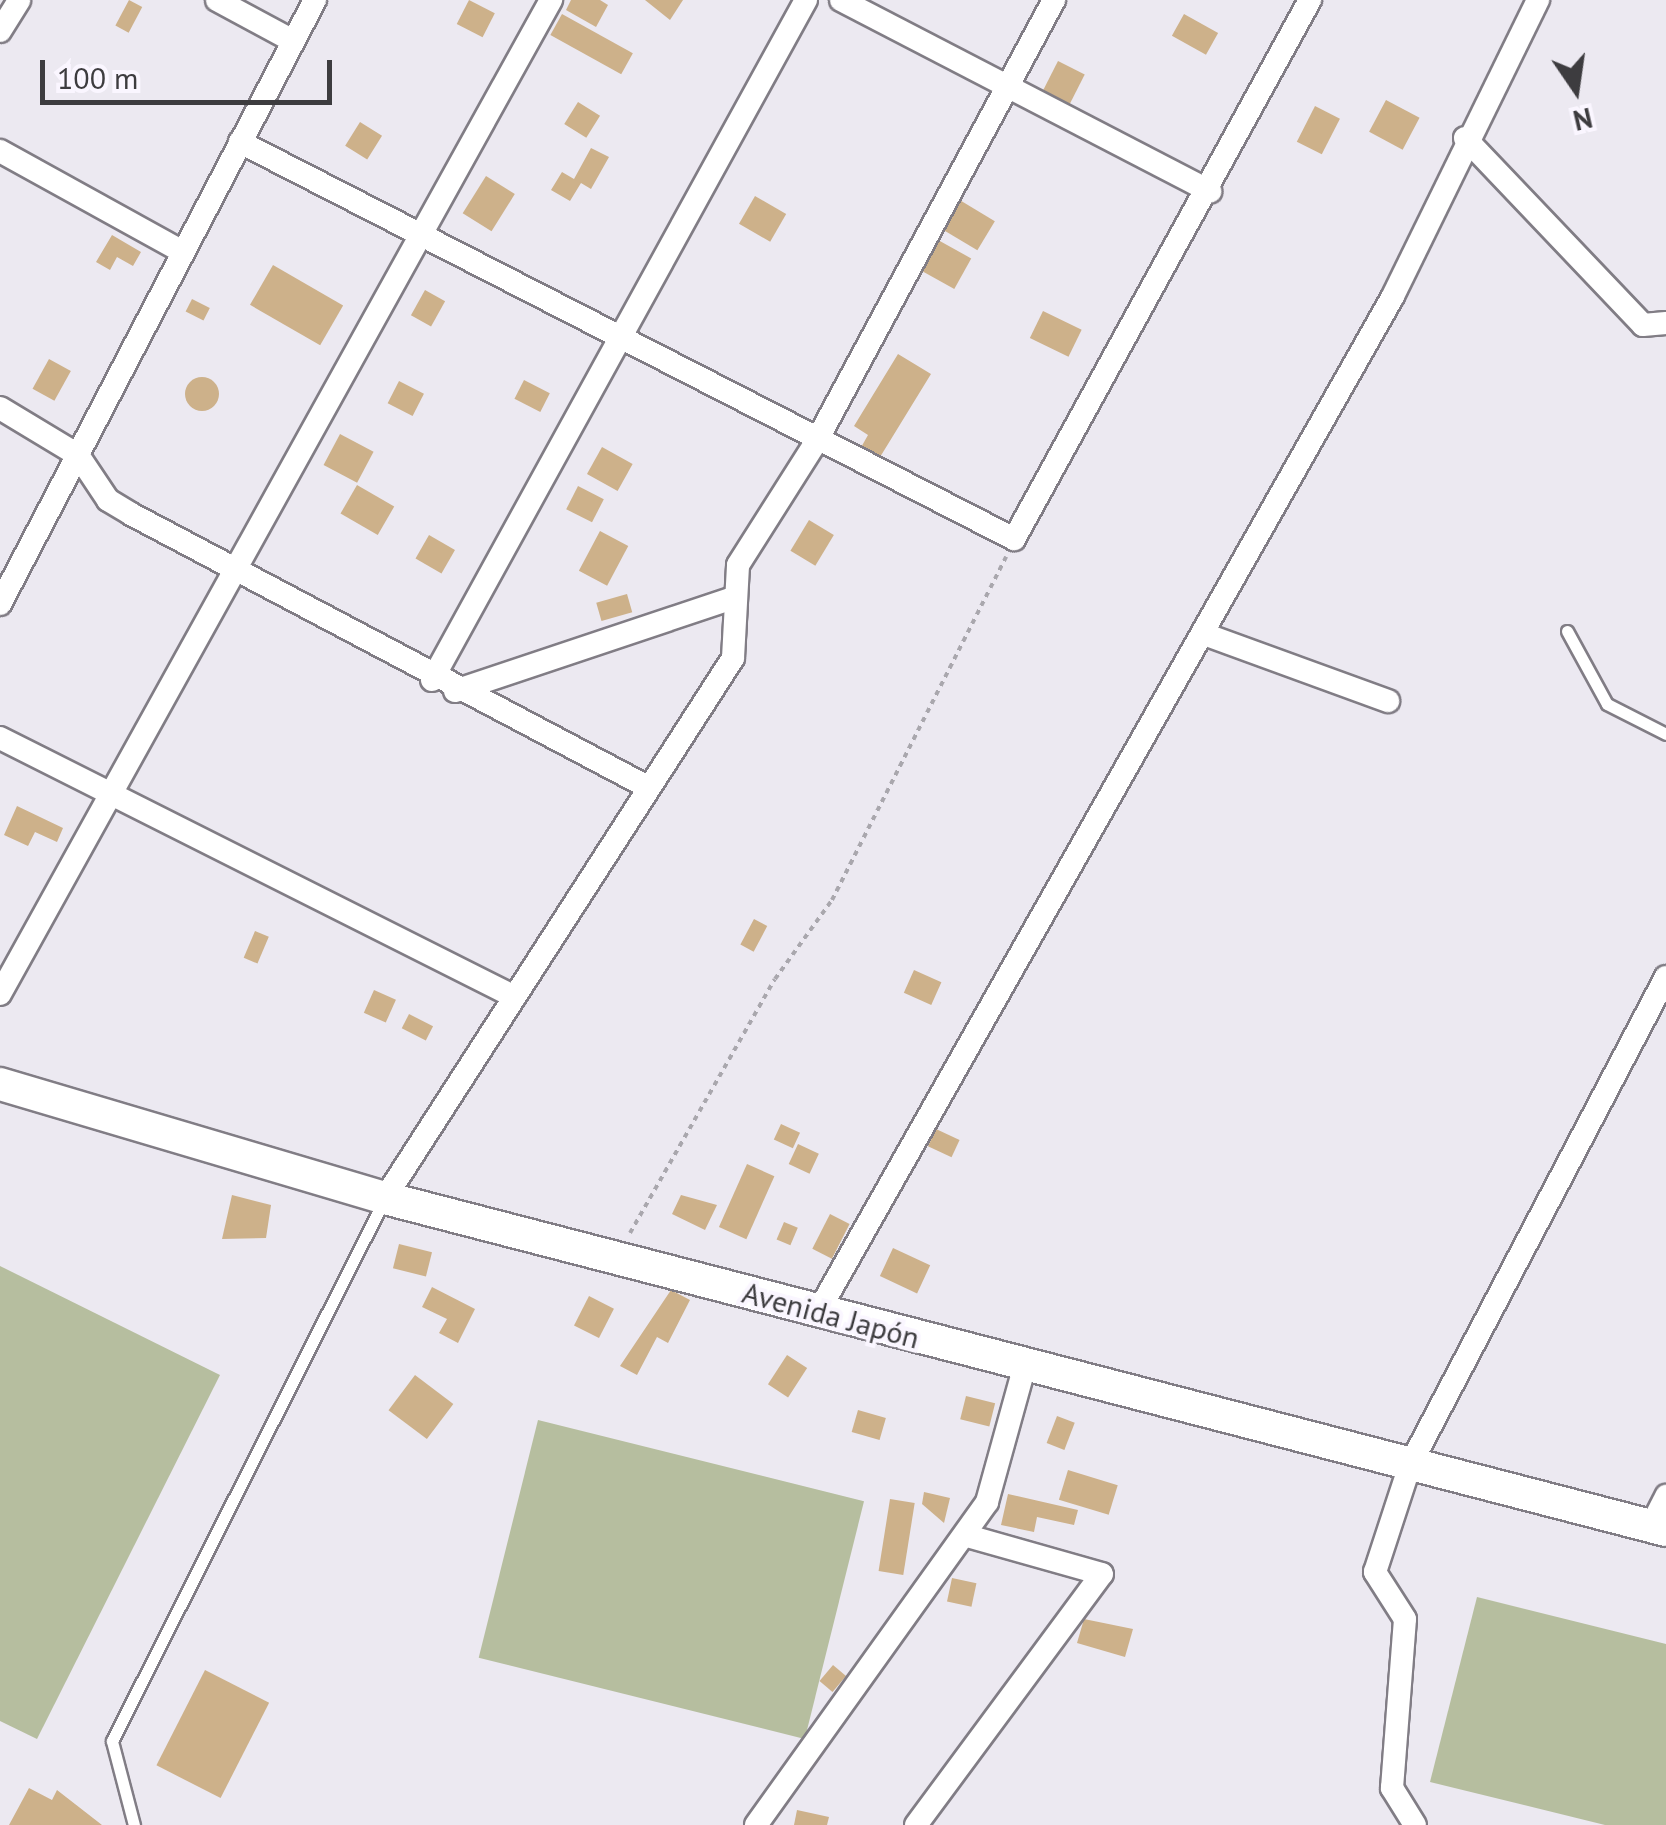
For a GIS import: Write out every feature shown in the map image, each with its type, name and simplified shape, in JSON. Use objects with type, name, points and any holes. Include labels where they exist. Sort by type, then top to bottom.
[{"type":"street","points":[[0,31],[19,0]]},
{"type":"street","points":[[217,0],[293,41]]},
{"type":"street","points":[[0,604],[315,0]]},
{"type":"street","points":[[0,994],[551,0]]},
{"type":"street","points":[[432,680],[613,340],[806,0]]},
{"type":"street","points":[[841,0],[1210,191]]},
{"type":"street","points":[[384,1198],[515,997],[644,785],[733,658],[738,565],[816,442],[1011,90],[1054,0]]},
{"type":"street","points":[[240,142],[613,340],[816,442],[931,489],[1014,538],[1210,191],[1310,0]]},
{"type":"street","points":[[818,1312],[1393,296],[1464,138],[1538,0]]},
{"type":"street","points":[[1464,138],[1643,324],[1666,323]]},
{"type":"street","points":[[0,151],[184,252]]},
{"type":"street","points":[[0,408],[78,456],[108,500],[432,680],[644,785]]},
{"type":"street","points":[[455,691],[736,598]]},
{"type":"street","points":[[1204,634],[1388,701]]},
{"type":"street","points":[[0,738],[515,997]]},
{"type":"street","points":[[1415,1825],[1392,1788],[1405,1619],[1375,1572],[1410,1465],[1666,976]]},
{"type":"street","name":"Avenida Japón","points":[[0,1084],[384,1198],[1658,1528]]},
{"type":"street","points":[[756,1825],[987,1502],[1025,1366]]},
{"type":"street","points":[[1658,1528],[1666,1496]]},
{"type":"street","points":[[916,1825],[1102,1574],[964,1535]]},
{"type":"lane","points":[[1567,631],[1607,704],[1666,734]]},
{"type":"lane","points":[[134,1825],[112,1740],[384,1198]]},
{"type":"path","points":[[615,1258],[775,978],[832,900],[1014,538]]},
{"type":"green space","points":[[0,1266],[220,1375],[37,1739],[0,1721]]},
{"type":"green space","points":[[538,1420],[864,1501],[805,1739],[479,1658]]},
{"type":"green space","points":[[1477,1597],[1666,1644],[1666,1825],[1605,1825],[1430,1782]]},
{"type":"building","points":[[129,0],[142,7],[129,33],[115,26]]},
{"type":"building","points":[[469,0],[495,13],[483,37],[457,24]]},
{"type":"building","points":[[571,0],[600,0],[608,5],[596,27],[566,10]]},
{"type":"building","points":[[645,0],[683,0],[670,20]]},
{"type":"building","points":[[562,14],[633,53],[621,74],[550,35]]},
{"type":"building","points":[[1184,14],[1218,33],[1206,55],[1172,36]]},
{"type":"building","points":[[1058,61],[1085,75],[1070,104],[1043,90]]},
{"type":"building","points":[[1386,100],[1420,118],[1403,150],[1369,132]]},
{"type":"building","points":[[578,102],[600,116],[586,138],[564,124]]},
{"type":"building","points":[[1315,106],[1340,119],[1322,154],[1297,142]]},
{"type":"building","points":[[360,122],[382,136],[367,160],[345,146]]},
{"type":"building","points":[[591,148],[609,157],[591,189],[581,183],[570,201],[551,190],[562,172],[574,179]]},
{"type":"building","points":[[486,176],[515,194],[492,231],[463,213]]},
{"type":"building","points":[[755,196],[786,214],[770,242],[739,224]]},
{"type":"building","points":[[958,199],[995,221],[977,250],[940,228]]},
{"type":"building","points":[[112,235],[141,252],[133,266],[117,257],[110,270],[96,262]]},
{"type":"building","points":[[938,240],[971,258],[954,289],[921,271]]},
{"type":"building","points":[[273,265],[343,306],[320,345],[250,305]]},
{"type":"building","points":[[425,290],[445,301],[431,327],[411,315]]},
{"type":"building","points":[[192,299],[210,308],[203,321],[186,311]]},
{"type":"building","points":[[1043,311],[1082,330],[1068,357],[1030,338]]},
{"type":"building","points":[[898,354],[931,374],[877,462],[859,451],[868,435],[854,426]]},
{"type":"building","points":[[49,359],[71,371],[54,401],[33,389]]},
{"type":"building","points":[[202,377],[214,382],[219,394],[214,406],[202,411],[190,406],[185,394],[190,382]]},
{"type":"building","points":[[524,380],[550,393],[540,412],[514,399]]},
{"type":"building","points":[[399,381],[424,394],[413,416],[388,403]]},
{"type":"building","points":[[340,434],[374,452],[357,483],[324,465]]},
{"type":"building","points":[[602,447],[633,464],[618,491],[587,474]]},
{"type":"building","points":[[357,485],[394,506],[378,535],[340,514]]},
{"type":"building","points":[[578,486],[604,499],[592,522],[566,509]]},
{"type":"building","points":[[809,520],[834,535],[815,566],[790,551]]},
{"type":"building","points":[[600,531],[628,546],[607,586],[579,571]]},
{"type":"building","points":[[429,535],[455,550],[441,573],[416,558]]},
{"type":"building","points":[[627,594],[632,612],[601,621],[596,603]]},
{"type":"building","points":[[17,806],[63,828],[57,842],[35,832],[28,846],[4,835]]},
{"type":"building","points":[[754,919],[767,926],[754,952],[740,945]]},
{"type":"building","points":[[255,931],[269,937],[257,964],[244,958]]},
{"type":"building","points":[[914,970],[941,982],[931,1005],[904,993]]},
{"type":"building","points":[[374,990],[396,1000],[386,1023],[364,1013]]},
{"type":"building","points":[[409,1014],[433,1026],[426,1041],[402,1028]]},
{"type":"building","points":[[781,1124],[800,1133],[793,1148],[774,1139]]},
{"type":"building","points":[[936,1129],[960,1140],[952,1157],[928,1146]]},
{"type":"building","points":[[798,1144],[819,1154],[810,1174],[789,1164]]},
{"type":"building","points":[[747,1164],[774,1176],[746,1239],[719,1227]]},
{"type":"building","points":[[232,1195],[271,1205],[266,1238],[222,1239]]},
{"type":"building","points":[[681,1195],[717,1205],[705,1230],[672,1214]]},
{"type":"building","points":[[830,1214],[850,1224],[832,1259],[812,1249]]},
{"type":"building","points":[[784,1222],[798,1228],[790,1245],[777,1239]]},
{"type":"building","points":[[399,1244],[432,1252],[426,1276],[393,1268]]},
{"type":"building","points":[[893,1248],[930,1265],[917,1293],[880,1276]]},
{"type":"building","points":[[432,1287],[475,1309],[458,1343],[439,1333],[447,1319],[422,1307]]},
{"type":"building","points":[[671,1290],[690,1300],[668,1343],[657,1337],[637,1375],[620,1366]]},
{"type":"building","points":[[589,1296],[614,1309],[599,1338],[574,1325]]},
{"type":"building","points":[[787,1355],[807,1368],[788,1397],[768,1384]]},
{"type":"building","points":[[415,1375],[453,1404],[427,1439],[389,1410]]},
{"type":"building","points":[[966,1396],[995,1403],[989,1427],[960,1419]]},
{"type":"building","points":[[858,1410],[886,1418],[880,1440],[852,1432]]},
{"type":"building","points":[[1057,1416],[1075,1423],[1064,1450],[1047,1443]]},
{"type":"building","points":[[1068,1470],[1118,1485],[1109,1515],[1059,1500]]},
{"type":"building","points":[[924,1492],[950,1498],[944,1523],[922,1504]]},
{"type":"building","points":[[1008,1494],[1078,1510],[1074,1525],[1037,1517],[1034,1532],[1001,1525]]},
{"type":"building","points":[[890,1499],[915,1503],[903,1575],[879,1571]]},
{"type":"building","points":[[952,1578],[976,1583],[971,1607],[947,1601]]},
{"type":"building","points":[[1084,1619],[1133,1629],[1125,1657],[1077,1643]]},
{"type":"building","points":[[833,1665],[846,1676],[833,1692],[820,1681]]},
{"type":"building","points":[[205,1670],[269,1703],[221,1798],[156,1765]]},
{"type":"building","points":[[29,1788],[52,1800],[57,1790],[102,1825],[9,1825]]},
{"type":"building","points":[[797,1810],[829,1817],[827,1825],[794,1825]]}]
